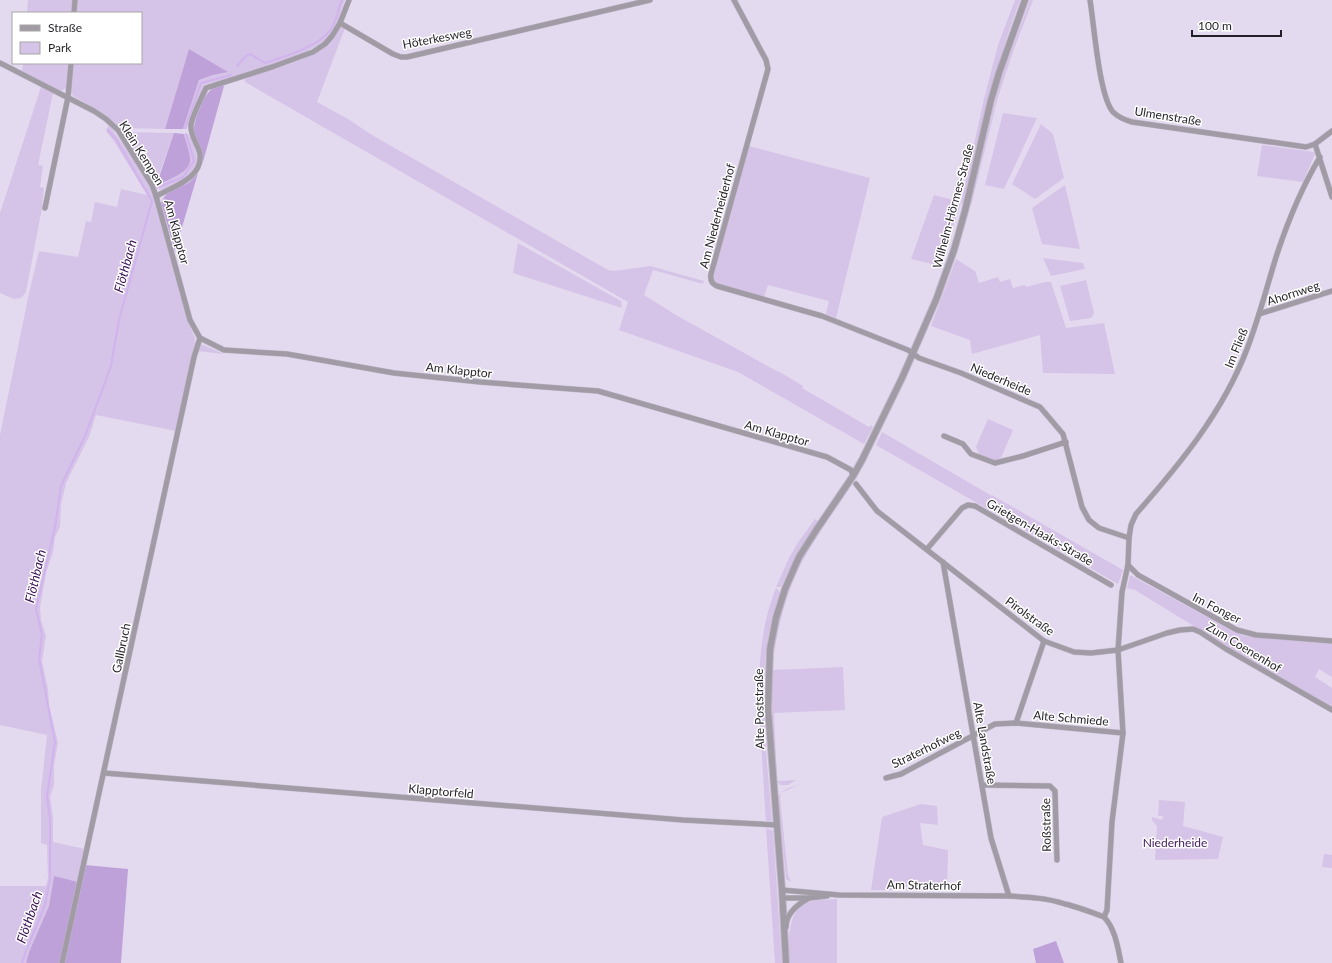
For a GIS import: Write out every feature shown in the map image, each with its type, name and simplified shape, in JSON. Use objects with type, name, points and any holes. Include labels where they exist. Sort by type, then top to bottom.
[{"type":"street","points":[[74,12],[75,0]]},
{"type":"street","points":[[156,196],[188,180],[198,168],[200,155],[191,131],[191,124],[206,88],[313,52],[325,44],[332,36],[340,23],[349,0]]},
{"type":"street","name":"Höterkesweg","points":[[340,23],[393,54],[401,57],[407,57],[650,0]]},
{"type":"street","name":"Am Niederheiderhof","points":[[734,0],[766,60],[768,69],[712,274],[712,282],[717,286],[822,316],[908,350],[912,354]]},
{"type":"street","name":"Wilhelm-Hörmes-Straße","points":[[853,476],[881,422],[936,300],[958,237],[971,189],[992,96],[1015,24],[1025,0]]},
{"type":"street","name":"Ulmenstraße","points":[[1090,0],[1104,89],[1110,106],[1117,115],[1127,120],[1140,123],[1306,147],[1315,144]]},
{"type":"street","name":"Klein Kempen","points":[[0,63],[102,115],[114,126],[127,144],[152,186],[156,196]]},
{"type":"street","points":[[44,208],[68,97],[71,64]]},
{"type":"street","points":[[1332,131],[1315,144],[1332,197]]},
{"type":"street","name":"Im Fließ","points":[[1128,538],[1131,525],[1136,514],[1184,456],[1224,399],[1247,349],[1277,254],[1291,216],[1320,157]]},
{"type":"street","name":"Am Klapptor","points":[[156,196],[190,320],[200,338],[224,350],[287,354],[394,373],[480,382],[598,391],[827,457],[851,470],[853,476]]},
{"type":"street","name":"Ahornweg","points":[[1259,314],[1332,291]]},
{"type":"street","name":"Gallbruch","points":[[62,963],[194,357],[200,338]]},
{"type":"street","name":"Niederheide","points":[[912,354],[961,373],[1040,408],[1063,434],[1082,507],[1089,520],[1099,528],[1128,538]]},
{"type":"street","points":[[944,436],[963,444],[971,454],[995,463],[1066,442]]},
{"type":"street","name":"Alte Poststraße","points":[[786,963],[783,898],[768,709],[770,649],[776,618],[785,589],[799,557],[853,476]]},
{"type":"street","points":[[856,484],[877,511],[943,562]]},
{"type":"street","name":"Grietgen-Haaks-Straße","points":[[927,549],[962,508],[968,505],[975,506],[1111,585]]},
{"type":"street","points":[[1104,917],[1107,910],[1112,822],[1124,733],[1118,650],[1122,592],[1128,565],[1128,538]]},
{"type":"street","name":"Pirolstraße","points":[[943,562],[1044,641],[1074,652],[1091,653],[1118,650]]},
{"type":"street","name":"Alte Landstraße","points":[[943,562],[991,838],[1009,896]]},
{"type":"street","name":"Im Fonger","points":[[1128,565],[1138,576],[1237,630],[1256,635],[1332,641]]},
{"type":"street","name":"Zum Coenenhof","points":[[1118,650],[1167,633],[1193,629],[1200,632],[1226,650],[1332,710]]},
{"type":"street","name":"Alte Schmiede","points":[[1016,723],[1044,641]]},
{"type":"street","name":"Alte Schmiede","points":[[974,735],[995,724],[1016,723],[1124,733]]},
{"type":"street","name":"Straterhofweg","points":[[886,778],[901,774],[974,735]]},
{"type":"street","name":"Klapptorfeld","points":[[104,773],[683,820],[777,825]]},
{"type":"street","name":"Roßstraße","points":[[982,785],[1050,786],[1055,791],[1056,860]]},
{"type":"street","name":"Am Straterhof","points":[[782,890],[839,895],[1009,896]]},
{"type":"street","name":"Am Straterhof","points":[[783,898],[808,898],[839,895]]},
{"type":"street","points":[[1009,896],[1033,897],[1065,904],[1104,917],[1114,935],[1121,963]]},
{"type":"street","points":[[785,946],[786,923],[797,904],[808,898]]},
{"type":"green space","points":[[28,0],[73,0],[72,12],[27,12]]},
{"type":"green space","points":[[78,0],[345,0],[335,30],[322,43],[308,51],[272,66],[204,85],[187,129],[183,129],[199,80],[227,72],[189,49],[165,129],[120,128],[92,106],[73,96],[71,92],[73,64],[142,64],[142,12],[77,12]]},
{"type":"green space","points":[[1015,0],[1020,0],[996,75],[982,126],[964,203],[961,203],[940,266],[911,259],[934,195],[961,202],[984,99],[998,45]]},
{"type":"green space","points":[[1030,0],[1033,0],[1014,49],[998,97],[970,206],[1000,82]]},
{"type":"green space","points":[[343,27],[345,28],[317,102],[608,270],[614,271],[650,266],[704,281],[703,284],[653,270],[644,295],[676,315],[785,375],[803,386],[802,388],[869,427],[871,425],[873,427],[864,444],[738,372],[619,330],[628,302],[245,82],[245,79],[257,74],[298,61],[311,55],[322,48],[331,40],[338,29]]},
{"type":"green space","points":[[23,64],[68,64],[66,88],[61,91],[22,71]]},
{"type":"green space","points":[[41,87],[53,93],[38,165],[43,166],[40,187],[44,188],[42,208],[26,292],[21,298],[14,299],[0,293],[0,213]]},
{"type":"green space","points":[[1003,113],[1037,118],[1004,189],[985,185]]},
{"type":"green space","points":[[109,124],[152,189],[188,322],[195,338],[195,343],[176,431],[96,415],[89,437],[66,483],[61,505],[60,527],[55,537],[53,552],[46,573],[40,608],[41,620],[46,636],[42,661],[48,689],[49,705],[58,743],[54,765],[54,785],[50,797],[53,818],[53,842],[85,849],[78,882],[54,877],[49,906],[29,952],[26,963],[0,963],[0,886],[46,886],[48,878],[47,845],[41,843],[41,790],[47,735],[0,725],[0,435],[39,251],[78,257],[86,221],[91,222],[95,202],[117,207],[121,189],[147,195],[114,141],[106,131]]},
{"type":"green space","points":[[1041,124],[1053,134],[1064,178],[1035,199],[1012,184]]},
{"type":"green space","points":[[126,132],[174,133],[155,185],[124,136]]},
{"type":"green space","points":[[184,134],[189,134],[197,155],[197,161],[192,172],[173,186],[161,190],[156,188],[157,185],[181,173],[190,161]]},
{"type":"green space","points":[[1262,145],[1314,152],[1315,154],[1303,182],[1257,176]]},
{"type":"green space","points":[[749,146],[870,178],[836,318],[826,314],[829,301],[768,285],[764,297],[715,284],[712,279]]},
{"type":"green space","points":[[1065,185],[1080,249],[1042,244],[1032,208]]},
{"type":"green space","points":[[518,243],[621,301],[622,308],[513,273]]},
{"type":"green space","points":[[1043,258],[1083,263],[1085,269],[1051,276]]},
{"type":"green space","points":[[956,259],[975,271],[979,283],[998,277],[1000,282],[1010,279],[1013,288],[1051,282],[1066,328],[1104,323],[1115,374],[1043,373],[1040,335],[972,354],[970,340],[931,326]]},
{"type":"green space","points":[[1086,280],[1094,313],[1091,318],[1070,321],[1060,286]]},
{"type":"green space","points":[[201,344],[224,354],[197,351]]},
{"type":"green space","points":[[988,419],[1013,430],[1001,458],[994,461],[979,454],[976,447]]},
{"type":"green space","points":[[882,432],[1123,570],[1118,584],[876,445]]},
{"type":"green space","points":[[843,498],[813,542],[798,570],[788,594],[781,619],[772,670],[843,667],[845,710],[774,713],[777,780],[771,685],[773,643],[778,620],[789,586],[804,555]]},
{"type":"green space","points":[[815,519],[818,521],[801,547],[781,587],[776,587],[797,544]]},
{"type":"green space","points":[[1130,575],[1245,636],[1332,644],[1332,677],[1319,669],[1315,677],[1332,688],[1332,708],[1135,590],[1127,588]]},
{"type":"green space","points":[[776,588],[780,592],[768,636],[764,682],[766,742],[772,821],[766,822],[759,684],[765,626],[769,607]]},
{"type":"green space","points":[[796,780],[788,785],[780,785],[777,781]]},
{"type":"green space","points":[[800,784],[781,793],[784,790]]},
{"type":"green space","points":[[781,793],[780,798],[788,875],[791,882],[786,879],[778,798]]},
{"type":"green space","name":"Niederheide","points":[[1159,800],[1185,802],[1183,826],[1223,837],[1218,859],[1155,860],[1157,826],[1152,820],[1152,817],[1162,820],[1163,816],[1158,816]]},
{"type":"green space","points":[[921,804],[937,806],[938,825],[920,823],[923,845],[948,850],[947,890],[871,890],[882,817]]},
{"type":"green space","points":[[766,828],[773,831],[782,963],[775,963]]},
{"type":"green space","points":[[1324,854],[1332,855],[1332,868],[1322,867]]},
{"type":"green space","points":[[837,899],[837,963],[789,963],[790,929],[795,913],[806,903],[817,900]]},
{"type":"shaded area","points":[[189,49],[228,72],[199,80],[183,129],[165,129]]},
{"type":"shaded area","points":[[224,86],[203,162],[194,132],[195,122],[199,109],[209,92],[215,87]]},
{"type":"shaded area","points":[[174,133],[184,134],[190,155],[189,166],[186,170],[156,186]]},
{"type":"shaded area","points":[[198,173],[175,251],[161,203],[168,193],[191,181]]},
{"type":"shaded area","points":[[85,865],[128,869],[121,963],[64,963]]},
{"type":"shaded area","points":[[54,876],[78,882],[60,963],[26,963],[29,952],[49,906]]},
{"type":"shaded area","points":[[1056,941],[1064,963],[1036,963],[1033,949]]},
{"type":"waterway","name":"Flöthbach","points":[[237,66],[246,56],[250,54],[265,63],[292,54],[318,41],[326,35],[333,26],[342,0]]},
{"type":"waterway","name":"Flöthbach","points":[[185,128],[201,83],[231,75]]},
{"type":"waterway","name":"Flöthbach","points":[[22,963],[45,905],[50,879],[50,819],[47,796],[55,742],[39,659],[42,635],[36,609],[55,527],[61,486],[85,436],[111,366],[119,320],[152,201],[117,141],[108,130]]},
{"type":"waterway","name":"Flöthbach","points":[[159,187],[183,177],[194,161],[186,134]]}]
